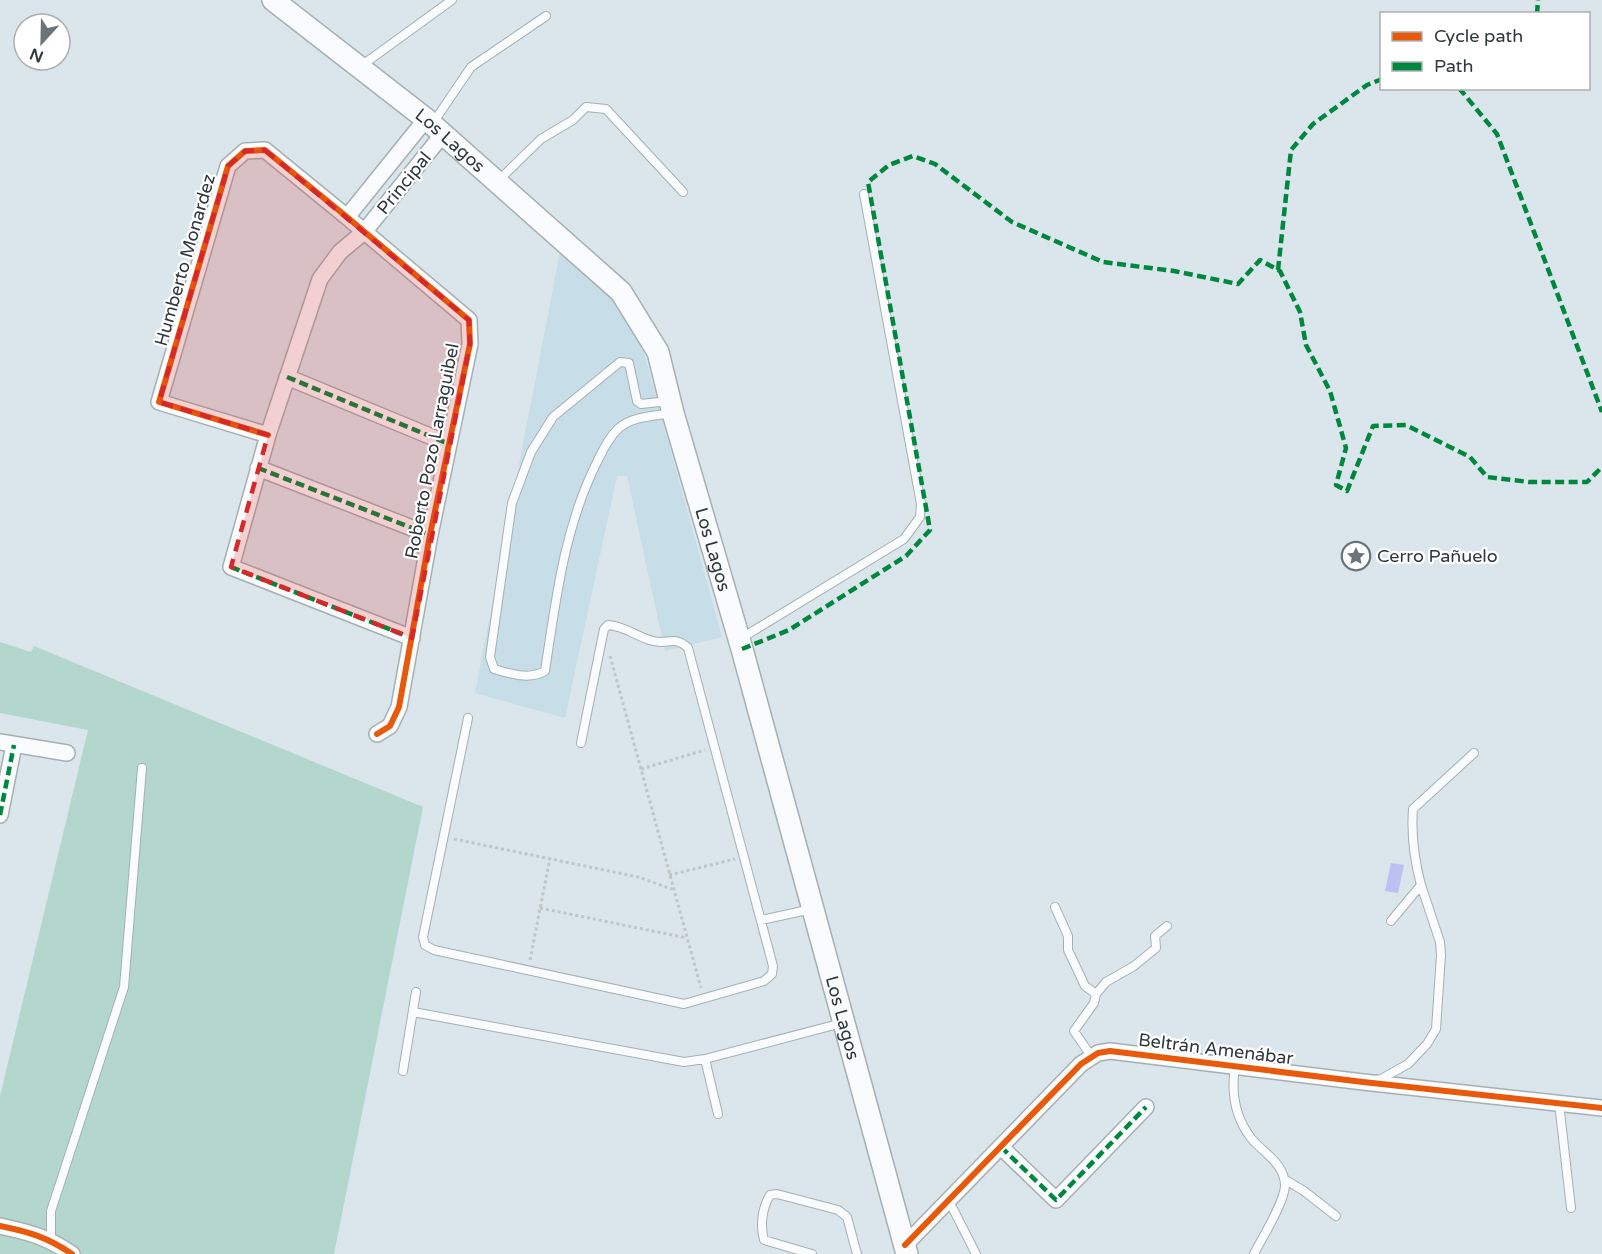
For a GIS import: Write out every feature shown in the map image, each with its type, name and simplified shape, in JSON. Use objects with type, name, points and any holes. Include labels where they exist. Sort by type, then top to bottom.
[{"type":"main road","name":"Los Lagos","points":[[273,0],[434,126],[621,292],[658,352],[906,1250]]},
{"type":"street","name":"Principal","points":[[347,217],[434,126]]},
{"type":"street","name":"Principal","points":[[412,638],[231,567],[268,435],[320,279],[340,252],[364,232],[434,126]]},
{"type":"street","name":"Humberto Monardez","points":[[268,435],[159,402],[228,166],[245,151],[265,150],[347,217]]},
{"type":"street","name":"Roberto Pozo Larraguibel","points":[[347,217],[469,320],[470,344],[430,535],[399,707],[390,726],[377,734]]},
{"type":"street","points":[[287,377],[449,444]]},
{"type":"street","points":[[258,468],[430,535]]},
{"type":"street","points":[[0,815],[7,743],[67,753]]},
{"type":"street","name":"Beltrán Amenábar","points":[[1091,1056],[1110,1051],[1122,1051],[1235,1067],[1602,1108]]},
{"type":"street","points":[[906,1250],[949,1201],[1091,1056]]},
{"type":"street","points":[[1001,1147],[1056,1200],[1146,1107]]},
{"type":"street","points":[[0,1226],[34,1233],[51,1240],[72,1254]]},
{"type":"lane","points":[[359,68],[452,0]]},
{"type":"lane","points":[[434,126],[471,67],[546,16]]},
{"type":"lane","points":[[498,182],[541,139],[573,120],[586,107],[606,109],[683,192]]},
{"type":"lane","points":[[739,640],[904,540],[920,517],[921,504],[864,194]]},
{"type":"lane","points":[[620,362],[629,363],[637,401],[642,404],[672,407],[620,427],[606,443],[574,515],[566,547],[545,671],[537,676],[508,674],[494,669],[490,657],[512,503],[531,452],[544,430],[553,417],[620,362]]},
{"type":"lane","points":[[468,718],[423,937],[425,945],[434,950],[684,1004],[764,981],[772,974],[773,966],[688,648],[676,640],[652,641],[617,625],[608,625],[604,629],[581,743]]},
{"type":"lane","points":[[1363,1082],[1382,1079],[1408,1064],[1427,1044],[1436,1029],[1440,942],[1413,855],[1411,830],[1413,808],[1474,753]]},
{"type":"lane","points":[[51,1240],[51,1211],[124,987],[142,768]]},
{"type":"lane","points":[[1391,921],[1421,885]]},
{"type":"lane","points":[[1055,907],[1068,936],[1068,950],[1085,986],[1096,994]]},
{"type":"lane","points":[[761,920],[812,909]]},
{"type":"lane","points":[[1091,1056],[1074,1031],[1094,1003],[1096,994],[1106,982],[1134,966],[1156,948],[1155,936],[1167,926]]},
{"type":"lane","points":[[403,1071],[416,992]]},
{"type":"lane","points":[[412,1012],[684,1062],[705,1059],[844,1023]]},
{"type":"lane","points":[[705,1059],[718,1114]]},
{"type":"lane","points":[[1235,1067],[1233,1089],[1241,1122],[1253,1140],[1279,1166],[1284,1179],[1282,1198],[1254,1254]]},
{"type":"lane","points":[[1559,1103],[1571,1208]]},
{"type":"lane","points":[[1284,1179],[1336,1216]]},
{"type":"lane","points":[[812,1254],[764,1240],[761,1230],[765,1203],[770,1195],[777,1194],[838,1210],[847,1216],[857,1254]]},
{"type":"lane","points":[[949,1201],[976,1254]]},
{"type":"path","points":[[600,649],[609,652],[704,998]]},
{"type":"path","points":[[641,769],[715,747]]},
{"type":"path","points":[[444,836],[638,877],[673,890]]},
{"type":"path","points":[[669,875],[744,857]]},
{"type":"path","points":[[528,970],[550,858]]},
{"type":"path","points":[[540,908],[687,938]]},
{"type":"highlighted area","points":[[265,150],[469,320],[470,344],[412,638],[231,567],[268,435],[159,402],[228,166],[245,151]]},
{"type":"shaded area","points":[[560,252],[613,297],[639,335],[722,637],[665,651],[627,476],[617,476],[565,718],[475,693]]},
{"type":"green space","points":[[0,642],[31,652],[34,646],[423,807],[334,1254],[0,1254],[0,1096],[88,730],[0,713]]},
{"type":"water","points":[[1391,863],[1404,865],[1398,893],[1385,891]]},
{"type":"marked path","points":[[1537,12],[1538,0]]},
{"type":"marked path","points":[[1278,270],[1291,150],[1313,124],[1367,85],[1380,80]]},
{"type":"marked path","points":[[1461,90],[1497,134],[1602,412]]},
{"type":"marked path","points":[[742,649],[789,630],[906,556],[930,530],[868,182],[889,165],[913,156],[935,164],[1012,222],[1103,262],[1174,271],[1238,284],[1260,260],[1280,271],[1300,312],[1306,345],[1330,391],[1346,448],[1336,485],[1347,491],[1373,426],[1406,425],[1470,457],[1487,477],[1529,482],[1587,482],[1602,467]]},
{"type":"marked path","points":[[287,377],[449,444]]},
{"type":"marked path","points":[[258,468],[430,535]]},
{"type":"marked path","points":[[231,567],[412,638]]},
{"type":"marked path","points":[[0,815],[14,745]]},
{"type":"marked path","points":[[1001,1147],[1056,1200],[1146,1107]]},
{"type":"cycle path","points":[[268,435],[159,402],[228,166],[245,151],[265,150],[469,320],[470,344],[430,535],[399,707],[390,726],[377,734]]},
{"type":"cycle path","points":[[905,1245],[1081,1064],[1098,1053],[1110,1051],[1602,1108]]},
{"type":"cycle path","points":[[0,1226],[38,1236],[72,1254]]},
{"type":"place","name":"Cerro Pañuelo","points":[[1356,556]]}]
